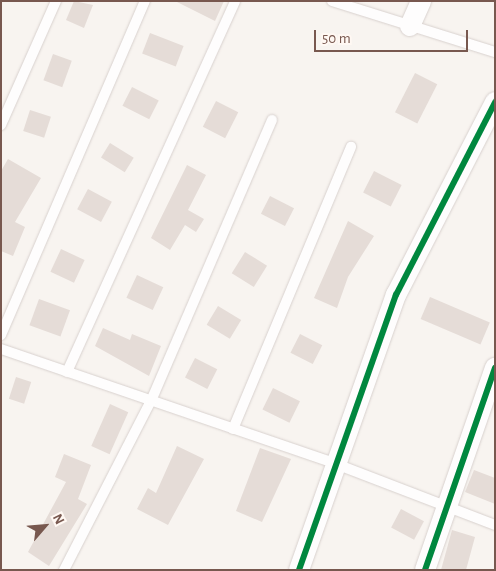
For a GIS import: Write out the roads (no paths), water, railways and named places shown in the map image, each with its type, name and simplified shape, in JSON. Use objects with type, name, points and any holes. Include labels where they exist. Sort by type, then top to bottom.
[{"type":"street","points":[[410,26],[421,1]]},
{"type":"street","points":[[299,570],[396,295],[495,102]]},
{"type":"street","points":[[425,570],[495,368]]},
{"type":"lane","points":[[1,125],[56,1]]},
{"type":"lane","points":[[1,335],[145,1]]},
{"type":"lane","points":[[67,372],[234,1]]},
{"type":"lane","points":[[332,1],[495,52]]},
{"type":"lane","points":[[64,570],[151,401],[272,120]]},
{"type":"lane","points":[[233,429],[351,146]]},
{"type":"lane","points":[[1,349],[336,464],[449,505],[495,525]]}]
